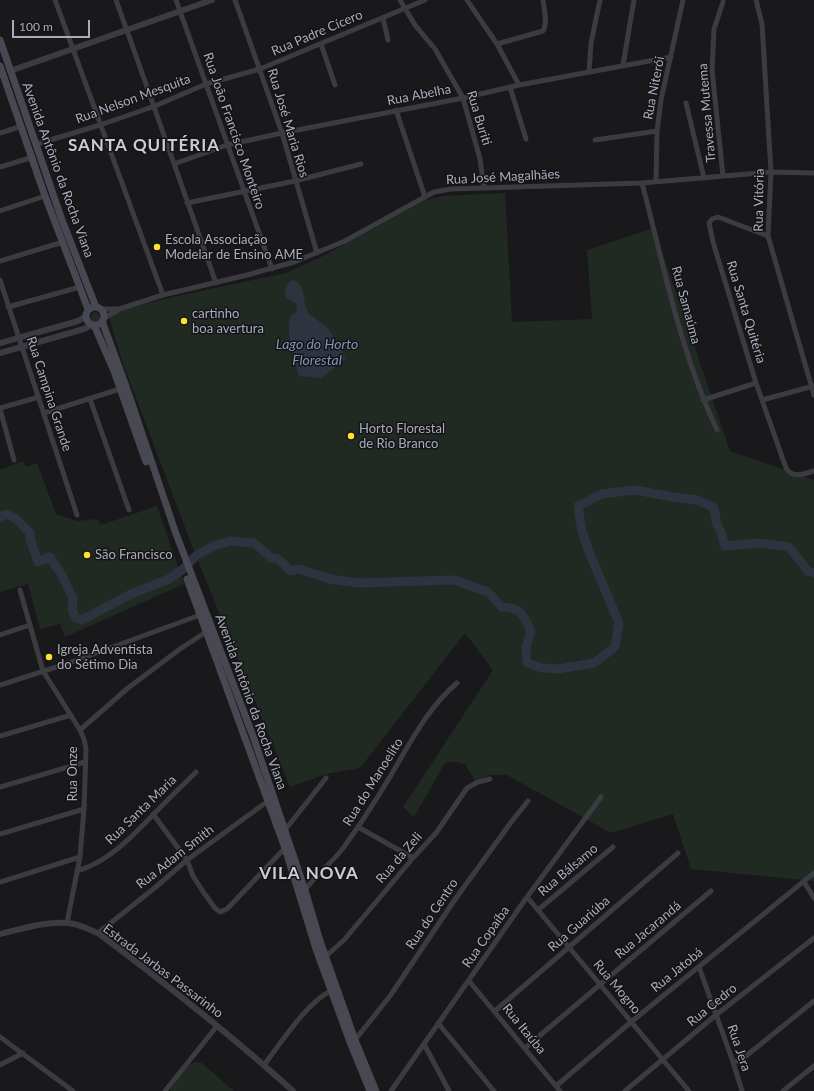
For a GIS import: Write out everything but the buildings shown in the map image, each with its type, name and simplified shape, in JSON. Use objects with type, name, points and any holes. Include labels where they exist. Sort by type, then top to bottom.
[{"type":"main road","name":"Avenida Antônio da Rocha Viana","points":[[0,40],[62,220],[98,308]]},
{"type":"main road","name":"Avenida Antônio da Rocha Viana","points":[[0,66],[88,310]]},
{"type":"main road","points":[[98,308],[104,314],[103,320],[93,325],[89,324],[85,317],[88,310],[98,308]]},
{"type":"main road","name":"Avenida Antônio da Rocha Viana","points":[[103,320],[173,531]]},
{"type":"main road","name":"Avenida Antônio da Rocha Viana","points":[[93,325],[120,388],[187,571],[253,736],[305,890],[325,957],[355,1040],[376,1091]]},
{"type":"main road","name":"Avenida Antônio da Rocha Viana","points":[[187,571],[206,632],[285,848],[316,949],[350,1042],[370,1091]]},
{"type":"street","points":[[55,0],[163,295]]},
{"type":"street","points":[[116,0],[216,282]]},
{"type":"street","name":"Rua João Francisco Monteiro","points":[[176,0],[272,268]]},
{"type":"street","points":[[10,70],[212,0]]},
{"type":"street","name":"Rua José Maria Rios","points":[[235,0],[282,133],[317,253]]},
{"type":"street","name":"Rua Buriti","points":[[400,0],[415,24],[434,49],[463,98],[480,159],[484,188]]},
{"type":"street","name":"Rua Padre Cícero","points":[[260,69],[425,0]]},
{"type":"street","points":[[467,0],[497,44],[520,85]]},
{"type":"street","points":[[497,44],[543,31],[545,28],[543,0]]},
{"type":"street","points":[[589,72],[591,43],[600,0]]},
{"type":"street","points":[[623,65],[634,0]]},
{"type":"street","name":"Rua Niterói","points":[[656,181],[657,131],[661,100],[682,0]]},
{"type":"street","name":"Rua Vitória","points":[[756,0],[762,24],[771,172],[768,236],[813,386],[814,395]]},
{"type":"street","name":"Travessa Mutema","points":[[722,2],[714,30],[712,70],[723,176]]},
{"type":"street","name":"Rua Padre Cícero","points":[[383,18],[388,40]]},
{"type":"street","points":[[321,44],[335,85]]},
{"type":"street","name":"Rua Abelha","points":[[174,164],[227,145],[282,133],[463,98],[520,85],[671,57]]},
{"type":"street","name":"Rua Nelson Mesquita","points":[[37,144],[100,125],[154,106],[206,84],[260,69]]},
{"type":"street","points":[[510,88],[526,139]]},
{"type":"street","points":[[686,103],[704,178]]},
{"type":"street","points":[[396,110],[425,197]]},
{"type":"street","points":[[0,133],[22,126]]},
{"type":"street","points":[[595,140],[657,131]]},
{"type":"street","points":[[0,167],[33,157]]},
{"type":"street","points":[[188,203],[295,181],[361,164]]},
{"type":"street","name":"Rua José Magalhães","points":[[103,320],[119,309],[163,295],[272,268],[317,253],[345,241],[434,192],[484,188],[642,183],[771,172],[814,173]]},
{"type":"street","name":"Rua Samaúma","points":[[642,183],[683,339],[703,400],[717,430]]},
{"type":"street","points":[[0,211],[46,196]]},
{"type":"street","name":"Rua Santa Quitéria","points":[[768,236],[718,217],[712,219],[709,223],[713,242],[756,383],[786,468],[789,472],[797,475],[814,471]]},
{"type":"street","points":[[0,261],[63,242]]},
{"type":"street","name":"Rua Campina Grande","points":[[0,280],[78,515]]},
{"type":"street","points":[[8,307],[80,287]]},
{"type":"street","name":"Rua José Magalhães","points":[[98,308],[119,309]]},
{"type":"street","points":[[0,343],[78,321],[85,317]]},
{"type":"street","points":[[0,353],[84,329],[93,325]]},
{"type":"street","points":[[703,400],[756,383]]},
{"type":"street","points":[[762,400],[813,386]]},
{"type":"street","points":[[44,414],[120,388]]},
{"type":"street","points":[[14,460],[0,408],[39,397]]},
{"type":"street","points":[[90,399],[129,510]]},
{"type":"street","name":"Rua Onze","points":[[20,590],[43,671],[80,730],[85,744],[84,809],[80,857],[67,923]]},
{"type":"street","points":[[0,685],[69,663],[200,615]]},
{"type":"street","points":[[0,635],[30,625]]},
{"type":"street","points":[[80,730],[128,688],[180,649],[206,632]]},
{"type":"street","name":"Rua do Manoelito","points":[[305,890],[346,846],[430,712],[457,683]]},
{"type":"street","points":[[0,736],[71,715]]},
{"type":"street","points":[[0,787],[85,762]]},
{"type":"street","name":"Rua Santa Maria","points":[[77,871],[98,863],[114,853],[196,772]]},
{"type":"street","points":[[285,830],[326,778]]},
{"type":"street","name":"Rua da Zeli","points":[[325,957],[344,940],[436,833],[467,788],[478,782],[490,780]]},
{"type":"street","name":"Rua Copaíba","points":[[391,1091],[527,897],[601,797]]},
{"type":"street","name":"Rua Adam Smith","points":[[98,933],[187,860],[268,801]]},
{"type":"street","name":"Rua do Centro","points":[[355,1040],[390,996],[456,898],[528,801]]},
{"type":"street","points":[[0,834],[84,809]]},
{"type":"street","points":[[153,814],[187,860],[193,876],[215,908],[220,912],[227,909],[285,848]]},
{"type":"street","points":[[358,827],[413,858]]},
{"type":"street","name":"Rua Bálsamo","points":[[538,910],[613,847]]},
{"type":"street","name":"Rua Guariúba","points":[[495,1011],[678,853]]},
{"type":"street","points":[[0,882],[80,857]]},
{"type":"street","name":"Rua Jatobá","points":[[558,1089],[631,1022],[814,873]]},
{"type":"street","points":[[804,882],[814,898]]},
{"type":"street","name":"Rua Jacarandá","points":[[525,1048],[711,891]]},
{"type":"street","name":"Rua Mogno","points":[[527,897],[689,1091]]},
{"type":"street","name":"Estrada Jarbas Passarinho","points":[[0,934],[44,925],[67,923],[98,933],[217,1026],[264,1065],[292,1091]]},
{"type":"street","name":"Rua Cedro","points":[[625,1091],[716,1015],[814,938]]},
{"type":"street","name":"Rua Jera","points":[[699,967],[742,1091]]},
{"type":"street","name":"Rua Itaúba","points":[[469,981],[558,1089]]},
{"type":"street","points":[[264,1065],[308,1009],[331,990]]},
{"type":"street","points":[[733,1062],[741,1060],[814,1001]]},
{"type":"street","points":[[438,1023],[494,1091]]},
{"type":"street","points":[[164,1091],[217,1026]]},
{"type":"street","points":[[0,1037],[73,1091]]},
{"type":"street","points":[[424,1044],[449,1091]]},
{"type":"street","points":[[0,1065],[22,1053]]},
{"type":"street","points":[[783,1091],[814,1066]]},
{"type":"shaded area","points":[[505,193],[512,322],[592,319],[587,250],[654,228],[730,451],[814,480],[814,881],[691,869],[673,814],[611,833],[507,775],[489,775],[475,781],[465,764],[456,762],[445,763],[414,817],[403,807],[493,670],[465,633],[360,768],[326,774],[290,787],[194,551],[122,361],[110,318],[113,312],[177,296],[286,273],[323,256],[426,200],[443,196]],"holes":[[[521,606],[534,628],[534,639]]]},
{"type":"shaded area","points":[[95,312],[100,317],[95,322],[90,317]]},
{"type":"shaded area","name":"São Francisco","points":[[23,461],[26,467],[37,463],[56,514],[77,521],[98,519],[101,525],[157,506],[184,584],[65,637],[60,624],[40,629],[28,584],[0,592],[0,470]]},
{"type":"shaded area","points":[[195,1062],[202,1063],[234,1091],[170,1091],[171,1087],[187,1066]]},
{"type":"water","name":"Lago do Horto Florestal","points":[[292,280],[299,283],[303,291],[305,305],[309,314],[328,328],[346,358],[321,378],[299,376],[289,332],[290,317],[296,312],[297,304],[286,297],[285,294],[286,287]]},
{"type":"waterway","points":[[0,517],[6,514],[15,518],[30,533],[38,562],[50,557],[63,577],[73,599],[72,609],[75,617],[82,620],[131,594],[169,579],[182,570],[197,555],[216,545],[231,541],[254,543],[271,558],[278,559],[291,571],[299,569],[330,579],[358,583],[454,580],[488,592],[502,607],[514,609],[521,613],[524,617],[531,631],[526,647],[527,663],[542,668],[558,669],[594,663],[615,647],[619,623],[589,552],[582,531],[578,506],[602,494],[635,490],[698,500],[714,508],[717,525],[721,532],[725,546],[759,543],[789,547],[808,571],[814,573]]},
{"type":"place","name":"Escola Associação Modelar de Ensino AME","points":[[157,247]]},
{"type":"place","name":"cartinho boa avertura","points":[[184,321]]},
{"type":"place","name":"Horto Florestal de Rio Branco","points":[[351,436]]},
{"type":"place","name":"São Francisco","points":[[87,555]]},
{"type":"place","name":"Igreja Adventista do Sétimo Dia","points":[[49,657]]},
{"type":"district","name":"SANTA QUITÉRIA","points":[[144,146]]},
{"type":"district","name":"VILA NOVA","points":[[309,874]]}]
